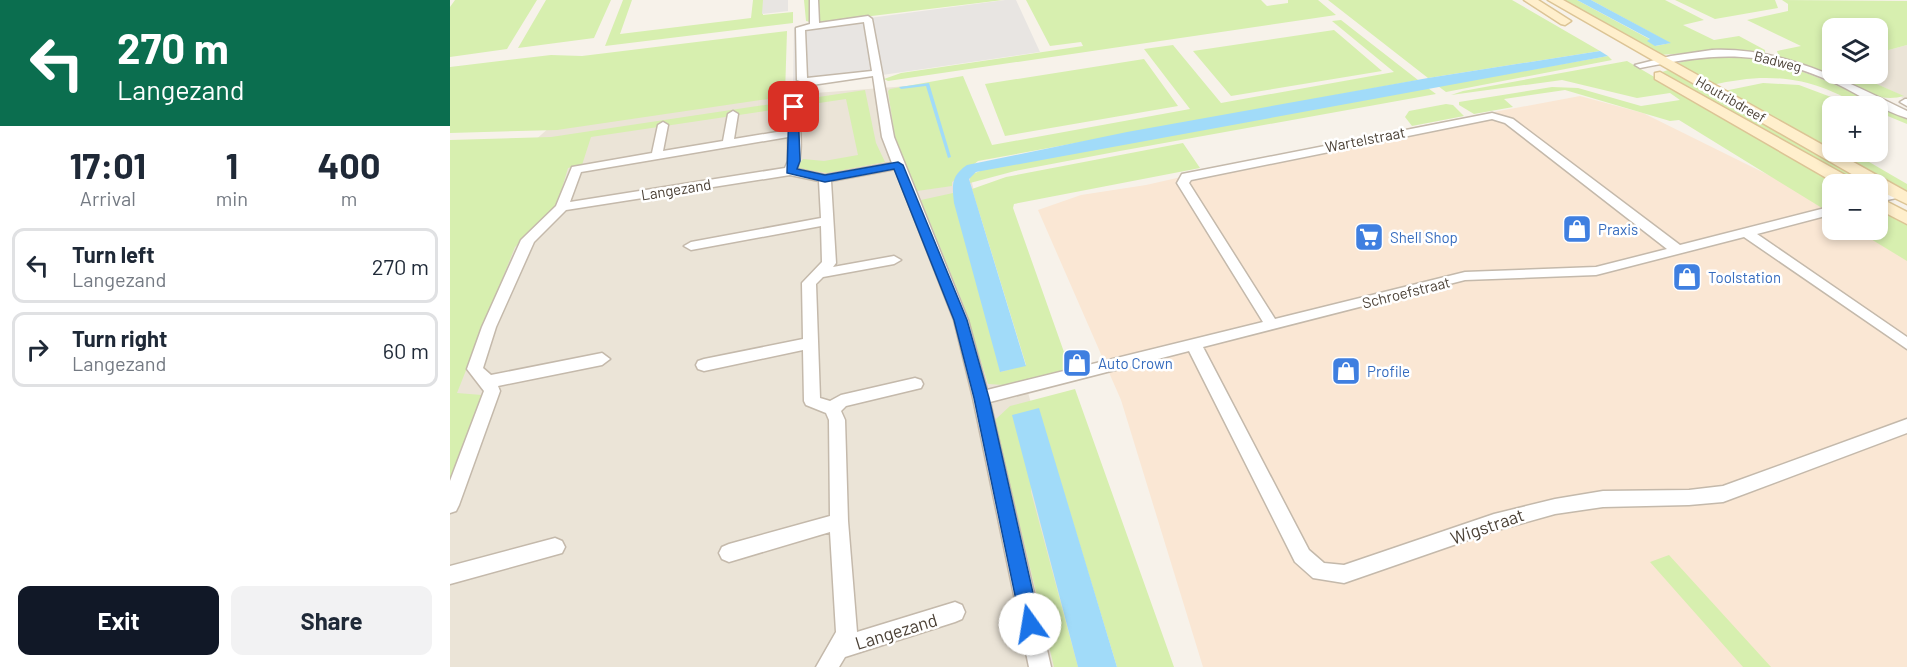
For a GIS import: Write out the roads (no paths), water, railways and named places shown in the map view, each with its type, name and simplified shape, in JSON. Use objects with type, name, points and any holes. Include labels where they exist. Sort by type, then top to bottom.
[{"type":"main road","name":"Houtribdreef","points":[[1530,0],[1831,174]]},
{"type":"main road","name":"Houtribdreef","points":[[1554,0],[1902,196]]},
{"type":"main road","points":[[1888,207],[1907,219]]},
{"type":"street","points":[[814,0],[815,26]]},
{"type":"street","points":[[876,73],[812,82],[802,80],[800,28],[868,19],[888,137],[961,320],[981,398],[1040,667]]},
{"type":"street","name":"Badweg","points":[[1640,65],[1724,52],[1774,58],[1804,66],[1867,96]]},
{"type":"street","points":[[1888,106],[1906,102]]},
{"type":"street","name":"Badweg","points":[[1888,106],[1907,115]]},
{"type":"street","points":[[790,171],[794,161],[796,132],[794,107]]},
{"type":"street","points":[[728,143],[733,114]]},
{"type":"street","name":"Wartelstraat","points":[[1272,326],[1183,183],[1186,177],[1195,173],[1492,116],[1509,121],[1676,249]]},
{"type":"street","points":[[657,154],[663,125]]},
{"type":"street","points":[[450,505],[492,391],[488,382],[475,369],[489,327],[528,240],[562,207],[576,169],[796,132]]},
{"type":"street","name":"Langezand","points":[[562,207],[790,171],[825,179],[898,165]]},
{"type":"street","points":[[825,179],[829,263],[809,283],[812,401],[832,409],[841,401],[915,384]]},
{"type":"street","name":"Schroefstraat","points":[[981,398],[1465,276],[1596,271],[1822,213]]},
{"type":"street","points":[[691,246],[827,221]]},
{"type":"street","points":[[1746,232],[1907,344]]},
{"type":"street","points":[[817,274],[894,260]]},
{"type":"street","points":[[704,365],[810,343]]},
{"type":"street","name":"Wigstraat","points":[[1194,345],[1302,556],[1320,572],[1344,574],[1539,509],[1589,500],[1699,498],[1724,494],[1907,426]]},
{"type":"street","points":[[488,382],[602,359]]},
{"type":"street","name":"Langezand","points":[[832,409],[837,420],[839,521],[847,634],[832,658]]},
{"type":"street","points":[[729,553],[839,521]]},
{"type":"street","points":[[450,575],[555,547]]},
{"type":"street","name":"Langezand","points":[[832,658],[955,612]]},
{"type":"water","points":[[1577,0],[1591,0],[1671,43],[1655,46],[1647,41],[1650,39]]},
{"type":"water","points":[[1600,51],[1608,56],[976,172],[969,179],[1026,366],[1000,372],[954,203],[955,177],[967,165],[1127,132],[1428,78]]},
{"type":"water","points":[[929,83],[951,157],[948,158],[926,86],[901,89],[899,87]]},
{"type":"water","points":[[1039,408],[1117,667],[1078,667],[1012,415]]},
{"type":"place","name":"Praxis","points":[[1577,229]]},
{"type":"place","name":"Shell Shop","points":[[1369,237]]},
{"type":"place","name":"Toolstation","points":[[1687,277]]},
{"type":"place","name":"Auto Crown","points":[[1077,363]]},
{"type":"place","name":"Profile","points":[[1346,371]]}]
